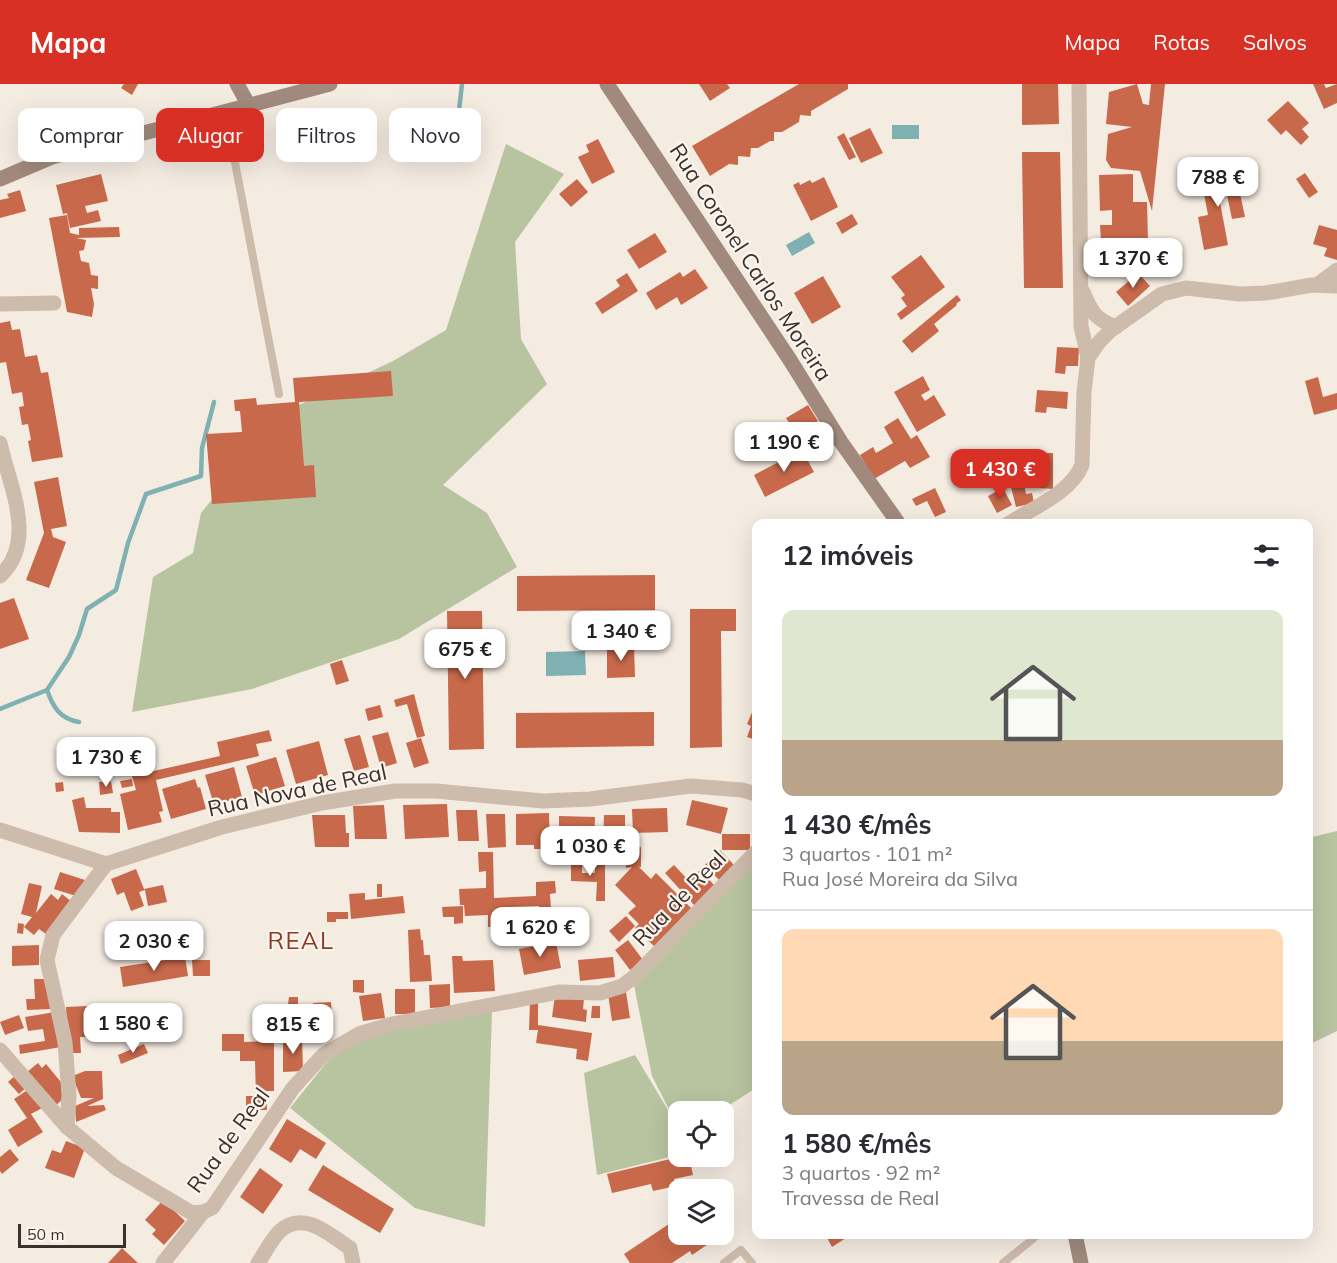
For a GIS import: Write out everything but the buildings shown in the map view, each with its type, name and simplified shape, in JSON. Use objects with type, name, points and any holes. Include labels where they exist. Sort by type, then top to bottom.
[{"type":"main road","points":[[237,84],[248,104]]},
{"type":"main road","points":[[233,108],[330,84]]},
{"type":"main road","name":"Rua Coronel Carlos Moreira","points":[[607,84],[790,360],[841,442],[895,519]]},
{"type":"main road","points":[[0,179],[52,158],[156,129]]},
{"type":"main road","points":[[1076,1239],[1081,1263]]},
{"type":"street","points":[[1016,519],[1067,488],[1079,472],[1082,458],[1084,392],[1088,358],[1081,326],[1079,84]]},
{"type":"street","points":[[1317,285],[1337,270]]},
{"type":"street","points":[[1088,358],[1099,342],[1116,327],[1162,294],[1174,290],[1201,289],[1240,294],[1266,293],[1317,285],[1337,286]]},
{"type":"street","points":[[1317,285],[1337,295]]},
{"type":"street","points":[[1081,287],[1092,313],[1101,321],[1116,327]]},
{"type":"street","points":[[0,304],[54,303]]},
{"type":"street","points":[[0,442],[20,528],[13,561],[0,576]]},
{"type":"street","name":"Rua Nova de Real","points":[[106,864],[222,827],[322,803],[395,790],[436,790],[543,801],[590,799],[692,786],[752,793]]},
{"type":"street","points":[[0,830],[106,864],[53,935],[47,960],[64,1042],[69,1095],[67,1127]]},
{"type":"street","name":"Rua de Real","points":[[0,1050],[67,1127],[116,1168],[192,1213],[203,1212],[212,1208],[293,1088],[323,1055],[359,1034],[392,1024],[559,992],[600,993],[622,986],[634,977],[752,856]]},
{"type":"street","points":[[164,1263],[203,1212]]},
{"type":"street","points":[[258,1263],[279,1232],[292,1223],[310,1223],[350,1248],[353,1263]]},
{"type":"lane","points":[[235,162],[279,394]]},
{"type":"lane","points":[[1003,1263],[1033,1239]]},
{"type":"lane","points":[[724,1263],[741,1250],[752,1263]]},
{"type":"green space","points":[[506,144],[564,174],[515,242],[521,339],[547,384],[443,485],[487,513],[517,567],[399,639],[252,689],[132,712],[153,577],[193,553],[201,513],[284,412],[393,361],[446,330]]},
{"type":"green space","points":[[1337,831],[1337,1031],[1313,1043],[1313,837]]},
{"type":"green space","points":[[752,864],[752,1091],[734,1102],[668,1101],[668,1107],[652,1076],[634,985]]},
{"type":"green space","points":[[492,1012],[485,1227],[415,1208],[290,1108],[331,1057],[380,1031]]},
{"type":"green space","points":[[635,1055],[668,1110],[668,1157],[597,1175],[584,1073]]},
{"type":"water","points":[[892,125],[919,125],[919,139],[892,139]]},
{"type":"water","points":[[809,232],[815,243],[792,256],[786,245]]},
{"type":"water","points":[[585,651],[586,675],[546,676],[546,652]]},
{"type":"waterway","points":[[459,108],[462,84]]},
{"type":"waterway","points":[[47,690],[69,657],[87,609],[116,590],[128,543],[146,494],[201,476],[202,448],[214,402]]},
{"type":"waterway","points":[[0,709],[47,690],[58,711],[67,718],[79,722]]},
{"type":"district","name":"REAL","points":[[301,941]]}]
